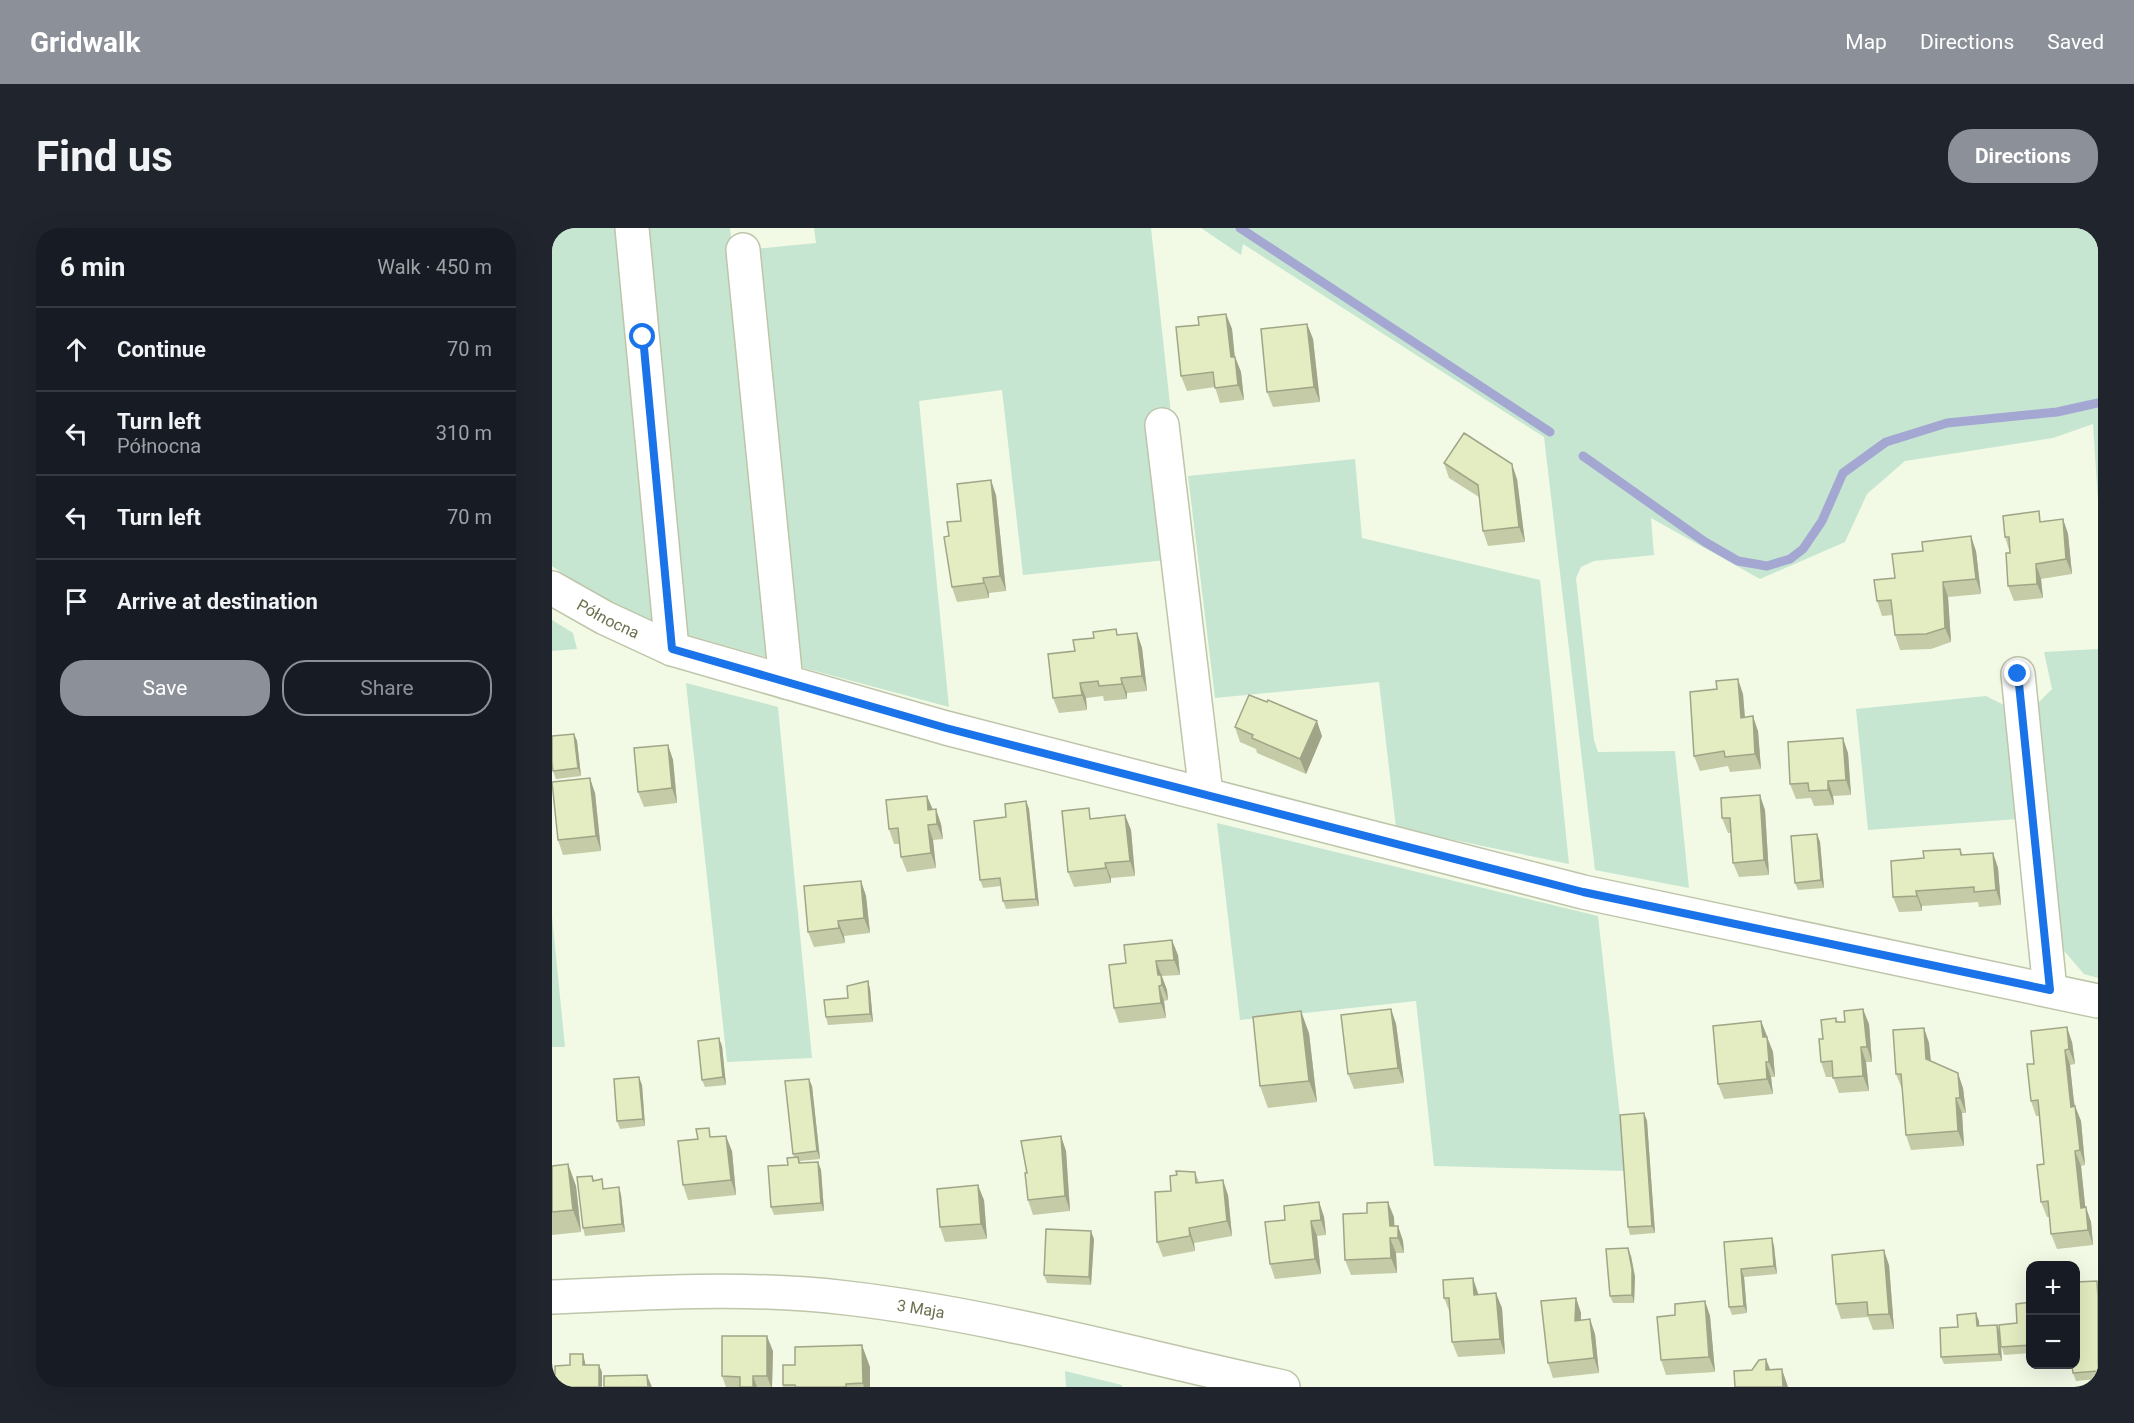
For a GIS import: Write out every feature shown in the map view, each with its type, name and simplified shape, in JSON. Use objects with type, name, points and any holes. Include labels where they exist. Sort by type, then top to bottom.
[{"type":"street","points":[[632,228],[672,649]]},
{"type":"street","points":[[742,250],[786,682]]},
{"type":"street","points":[[1162,425],[1206,794]]},
{"type":"street","name":"Północna","points":[[552,588],[605,618],[672,649],[946,728],[1583,892],[2098,1001]]},
{"type":"street","points":[[2018,674],[2050,990]]},
{"type":"street","name":"3 Maja","points":[[552,1297],[740,1290],[847,1298],[1020,1328],[1283,1387]]},
{"type":"green space","points":[[552,228],[621,228],[659,623],[603,599],[552,566]]},
{"type":"green space","points":[[644,228],[730,228],[769,658],[684,634]]},
{"type":"green space","points":[[814,228],[1151,228],[1171,414],[1166,560],[1023,575],[1002,390],[919,401],[949,707],[800,667],[753,249],[816,243]]},
{"type":"green space","points":[[1201,228],[2098,228],[2098,501],[2093,424],[2053,438],[1905,461],[1867,494],[1845,542],[1760,579],[1651,518],[1654,555],[1594,561],[1581,567],[1576,578],[1594,740],[1598,752],[1675,751],[1689,888],[1595,870],[1544,437],[1243,244],[1241,255]]},
{"type":"green space","points":[[1355,459],[1362,538],[1540,580],[1569,864],[1396,828],[1379,682],[1215,698],[1188,476]]},
{"type":"green space","points":[[552,620],[573,633],[577,649],[552,651]]},
{"type":"green space","points":[[2098,649],[2098,978],[2084,974],[2059,945],[2033,708],[2052,689],[2044,652]]},
{"type":"green space","points":[[686,683],[778,707],[812,1058],[727,1062]]},
{"type":"green space","points":[[1986,696],[2008,707],[2018,819],[1868,830],[1856,709]]},
{"type":"green space","points":[[1217,823],[1598,916],[1626,1171],[1434,1166],[1416,1001],[1240,1020]]},
{"type":"green space","points":[[552,916],[565,1047],[552,1047]]},
{"type":"green space","points":[[1065,1371],[1122,1385],[1122,1387],[1066,1387]]},
{"type":"building","points":[[1226,314],[1231,357],[1235,357],[1238,385],[1215,388],[1213,372],[1181,376],[1176,327],[1199,325],[1198,317]]},
{"type":"building","points":[[1307,324],[1314,387],[1267,392],[1261,329]]},
{"type":"building","points":[[1464,433],[1512,464],[1519,527],[1483,531],[1478,485],[1444,463]]},
{"type":"building","points":[[991,480],[1000,576],[983,578],[984,583],[952,587],[944,537],[949,536],[947,522],[961,521],[957,484]]},
{"type":"building","points":[[2039,511],[2040,522],[2063,519],[2066,559],[2036,564],[2037,584],[2008,586],[2006,553],[2010,553],[2009,537],[2005,537],[2003,516]]},
{"type":"building","points":[[1971,536],[1976,579],[1943,582],[1945,628],[1926,634],[1895,635],[1891,600],[1877,601],[1874,580],[1895,578],[1892,554],[1923,551],[1922,542]]},
{"type":"building","points":[[1116,629],[1117,635],[1137,633],[1142,676],[1121,678],[1122,684],[1099,686],[1098,681],[1080,683],[1082,695],[1053,698],[1048,654],[1075,651],[1073,640],[1094,638],[1093,632]]},
{"type":"building","points":[[1738,679],[1741,718],[1753,716],[1755,754],[1725,757],[1724,751],[1694,756],[1690,692],[1717,689],[1716,681]]},
{"type":"building","points":[[1249,695],[1267,702],[1268,700],[1317,721],[1300,759],[1252,738],[1253,735],[1235,727]]},
{"type":"building","points":[[574,734],[578,768],[553,771],[552,736]]},
{"type":"building","points":[[1843,738],[1846,780],[1828,781],[1828,790],[1809,791],[1808,783],[1790,784],[1788,742]]},
{"type":"building","points":[[668,745],[672,788],[638,792],[634,748]]},
{"type":"building","points":[[590,778],[596,836],[558,840],[552,782]]},
{"type":"building","points":[[1760,795],[1764,860],[1733,863],[1730,818],[1722,818],[1721,798]]},
{"type":"building","points":[[927,796],[928,810],[936,809],[937,824],[928,825],[931,853],[901,857],[898,828],[889,829],[886,800]]},
{"type":"building","points":[[1026,801],[1036,899],[1003,901],[1000,878],[980,880],[974,821],[1006,817],[1005,804]]},
{"type":"building","points":[[1089,808],[1090,819],[1125,815],[1130,861],[1105,863],[1106,868],[1068,872],[1062,811]]},
{"type":"building","points":[[1817,834],[1821,880],[1795,883],[1791,836]]},
{"type":"building","points":[[1960,849],[1961,855],[1993,853],[1996,890],[1974,892],[1974,887],[1916,891],[1917,896],[1893,897],[1891,861],[1924,858],[1923,851]]},
{"type":"building","points":[[861,881],[864,918],[838,921],[839,928],[808,932],[804,886]]},
{"type":"building","points":[[1172,940],[1174,960],[1156,961],[1158,975],[1161,975],[1162,985],[1159,986],[1161,1003],[1114,1008],[1109,965],[1126,963],[1124,945]]},
{"type":"building","points":[[868,981],[870,1014],[826,1017],[824,1000],[848,998],[847,986]]},
{"type":"building","points":[[1391,1009],[1398,1068],[1348,1074],[1341,1015]]},
{"type":"building","points":[[1863,1009],[1867,1047],[1861,1047],[1863,1076],[1833,1078],[1832,1061],[1821,1062],[1819,1039],[1823,1039],[1821,1020],[1836,1018],[1836,1022],[1845,1022],[1844,1011]]},
{"type":"building","points":[[1301,1011],[1309,1081],[1260,1086],[1253,1017]]},
{"type":"building","points":[[1761,1021],[1763,1037],[1767,1037],[1769,1062],[1766,1062],[1767,1079],[1718,1084],[1713,1026]]},
{"type":"building","points":[[2067,1027],[2069,1049],[2065,1050],[2068,1079],[2071,1107],[2075,1106],[2080,1150],[2075,1151],[2081,1208],[2086,1207],[2088,1230],[2051,1234],[2048,1201],[2041,1202],[2037,1165],[2044,1164],[2038,1100],[2031,1101],[2027,1064],[2034,1064],[2031,1031]]},
{"type":"building","points":[[1924,1028],[1926,1059],[1958,1073],[1960,1098],[1956,1098],[1958,1131],[1906,1135],[1901,1074],[1896,1074],[1893,1030]]},
{"type":"building","points":[[719,1038],[723,1077],[702,1080],[698,1041]]},
{"type":"building","points":[[639,1077],[643,1119],[617,1121],[614,1079]]},
{"type":"building","points":[[809,1079],[817,1151],[793,1154],[785,1081]]},
{"type":"building","points":[[1644,1113],[1652,1226],[1628,1227],[1620,1115]]},
{"type":"building","points":[[709,1128],[710,1137],[726,1136],[731,1180],[683,1185],[678,1141],[698,1139],[696,1129]]},
{"type":"building","points":[[1061,1136],[1065,1196],[1028,1200],[1025,1173],[1027,1173],[1021,1141]]},
{"type":"building","points":[[798,1157],[799,1163],[818,1162],[821,1203],[771,1207],[768,1166],[788,1165],[787,1158]]},
{"type":"building","points":[[568,1164],[573,1210],[552,1212],[552,1166]]},
{"type":"building","points":[[1176,1171],[1195,1172],[1196,1183],[1223,1180],[1227,1221],[1189,1228],[1190,1236],[1157,1242],[1155,1192],[1171,1191],[1170,1176],[1177,1175]]},
{"type":"building","points":[[592,1176],[593,1181],[602,1179],[603,1189],[619,1187],[622,1224],[583,1228],[577,1177]]},
{"type":"building","points":[[978,1185],[981,1224],[940,1227],[937,1189]]},
{"type":"building","points":[[1319,1202],[1321,1220],[1311,1221],[1315,1259],[1270,1264],[1265,1222],[1285,1220],[1284,1206]]},
{"type":"building","points":[[1388,1202],[1390,1226],[1398,1226],[1398,1238],[1390,1238],[1391,1258],[1345,1260],[1343,1214],[1367,1213],[1367,1203]]},
{"type":"building","points":[[1046,1229],[1091,1231],[1089,1277],[1044,1275]]},
{"type":"building","points":[[1772,1238],[1774,1266],[1741,1269],[1744,1306],[1729,1307],[1724,1242]]},
{"type":"building","points":[[1628,1248],[1632,1269],[1632,1295],[1610,1296],[1606,1249]]},
{"type":"building","points":[[1884,1250],[1889,1314],[1868,1315],[1867,1302],[1836,1304],[1832,1255]]},
{"type":"building","points":[[1473,1278],[1474,1295],[1496,1293],[1500,1339],[1452,1342],[1449,1298],[1444,1298],[1443,1280]]},
{"type":"building","points":[[2097,1281],[2098,1371],[2073,1373],[2072,1369],[2080,1369],[2080,1282]]},
{"type":"building","points":[[1576,1298],[1575,1321],[1590,1319],[1594,1358],[1548,1363],[1541,1301]]},
{"type":"building","points":[[1705,1301],[1709,1357],[1661,1360],[1657,1317],[1675,1315],[1675,1304]]},
{"type":"building","points":[[2026,1303],[2026,1345],[2001,1347],[1999,1325],[2017,1323],[2016,1304]]},
{"type":"building","points":[[1976,1313],[1977,1326],[1997,1325],[1999,1354],[1941,1357],[1940,1328],[1958,1327],[1957,1315]]},
{"type":"building","points":[[722,1336],[767,1336],[767,1376],[753,1376],[753,1387],[740,1387],[740,1377],[722,1376]]},
{"type":"building","points":[[862,1345],[863,1383],[846,1384],[846,1387],[783,1385],[783,1365],[795,1365],[795,1347]]},
{"type":"building","points":[[570,1354],[583,1354],[583,1365],[599,1365],[599,1387],[555,1387],[555,1366],[570,1365]]},
{"type":"building","points":[[1766,1359],[1766,1370],[1782,1369],[1783,1387],[1735,1387],[1734,1371],[1752,1370],[1759,1360]]},
{"type":"building","points":[[647,1375],[648,1387],[604,1387],[604,1376]]},
{"type":"waterway","points":[[1240,228],[1550,432]]},
{"type":"waterway","points":[[1583,456],[1705,542],[1738,561],[1767,566],[1790,559],[1803,549],[1822,521],[1843,473],[1886,442],[1947,423],[2057,412],[2098,403]]},
{"type":"route","points":[[643,337],[672,649],[946,728],[1583,892],[2050,990],[2018,674]]}]
